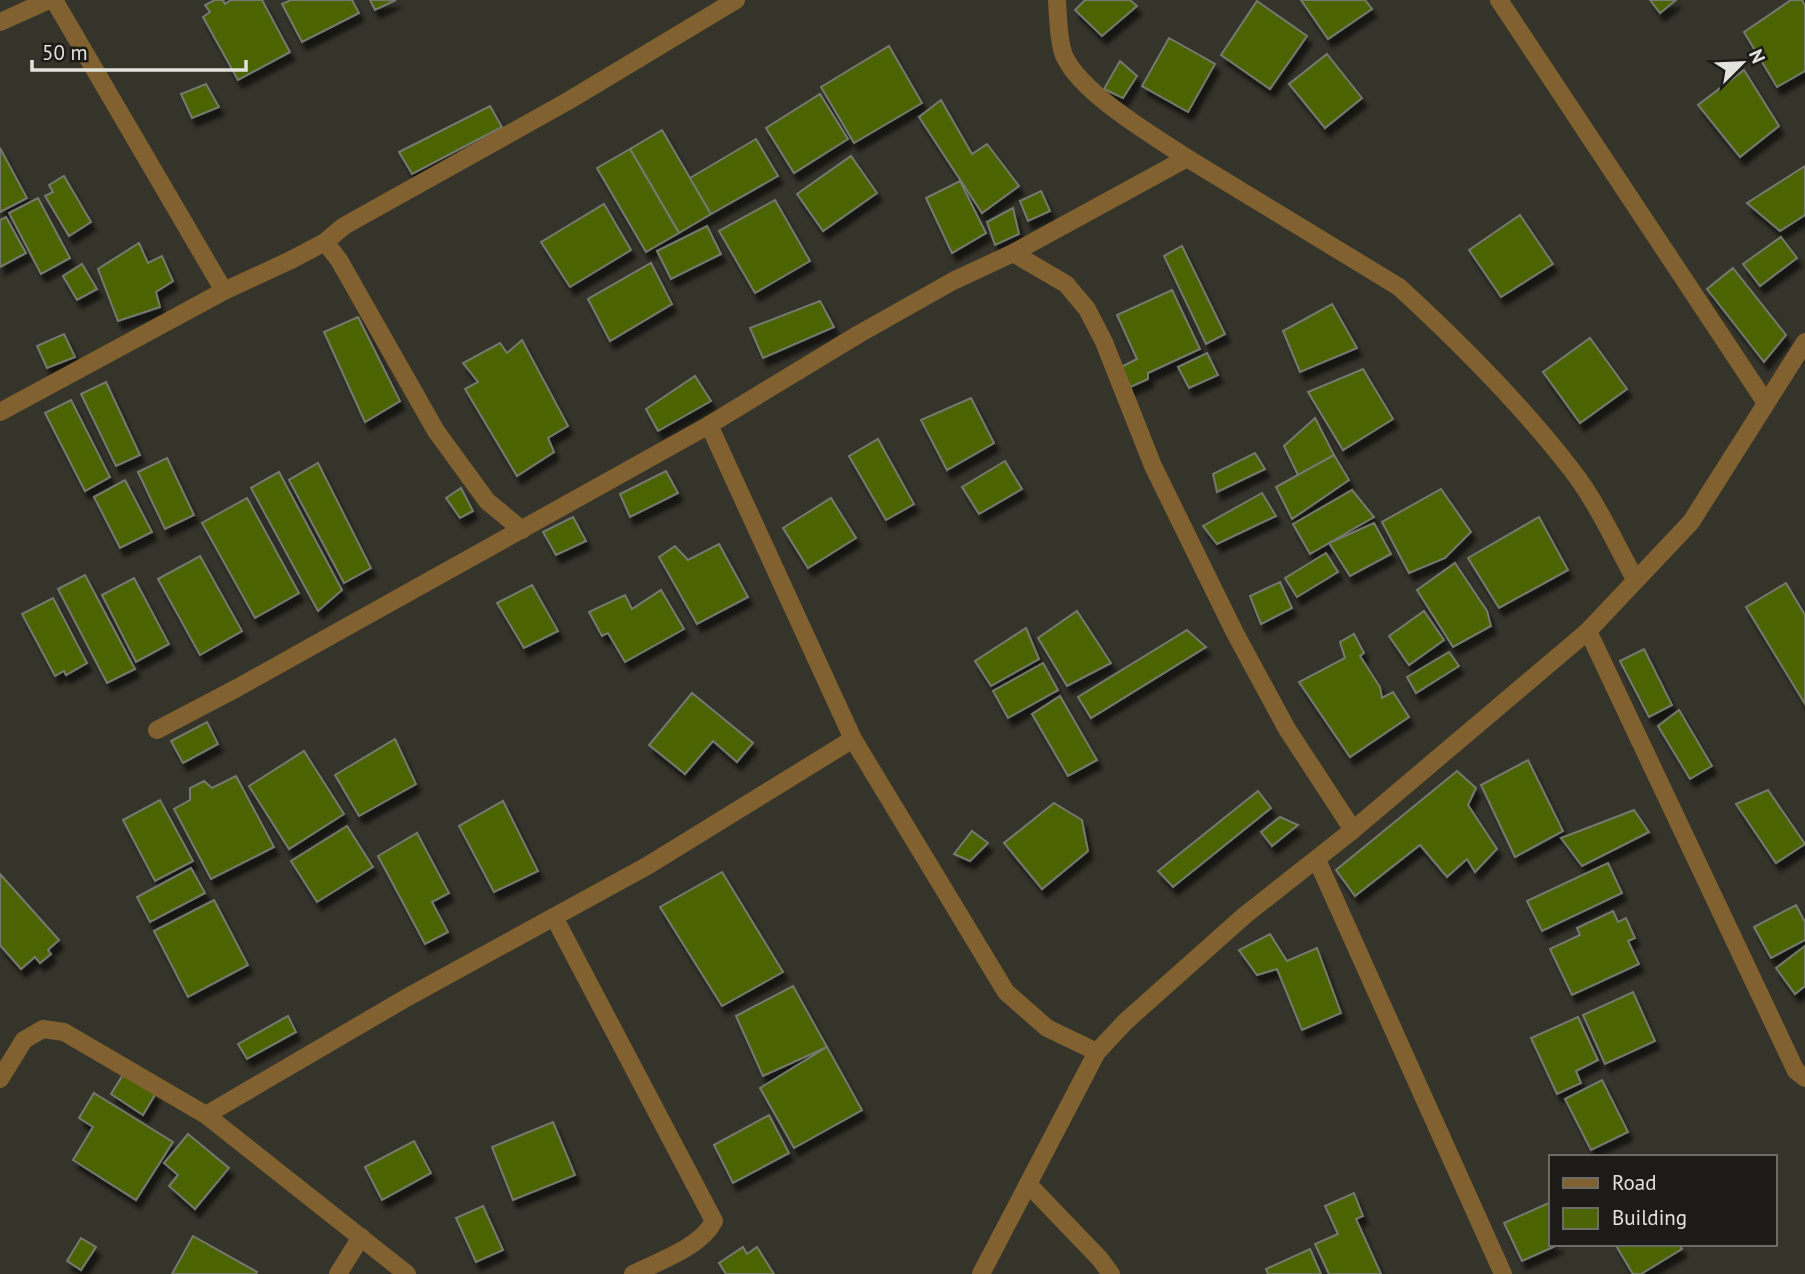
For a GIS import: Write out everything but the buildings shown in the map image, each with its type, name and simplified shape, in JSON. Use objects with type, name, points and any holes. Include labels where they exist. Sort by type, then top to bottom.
[{"type":"street","points":[[0,22],[49,0]]},
{"type":"street","points":[[54,0],[224,291]]},
{"type":"street","points":[[0,412],[224,291],[325,242],[353,221],[568,101],[736,0]]},
{"type":"street","points":[[1057,0],[1062,50],[1070,66],[1088,86],[1124,116],[1187,158],[1399,287],[1485,370],[1571,469],[1588,494],[1635,579]]},
{"type":"street","points":[[1499,0],[1766,403]]},
{"type":"street","points":[[157,730],[249,682],[709,425],[953,281],[1013,253],[1187,158]]},
{"type":"street","points":[[325,242],[339,260],[436,431],[487,501],[522,530]]},
{"type":"street","points":[[1013,253],[1066,284],[1087,309],[1104,342],[1153,466],[1234,633],[1287,729],[1353,830]]},
{"type":"street","points":[[981,1274],[1097,1052],[1125,1022],[1244,916],[1317,860],[1588,631],[1691,522],[1805,342]]},
{"type":"street","points":[[709,425],[853,739],[1006,992],[1047,1028],[1097,1052]]},
{"type":"street","points":[[1588,631],[1796,1071],[1805,1079]]},
{"type":"street","points":[[206,1115],[394,1005],[647,866],[853,739]]},
{"type":"street","points":[[1317,860],[1503,1274]]},
{"type":"street","points":[[554,917],[714,1221],[710,1230],[694,1243],[633,1274]]},
{"type":"street","points":[[0,1079],[24,1040],[43,1029],[64,1032],[206,1115],[407,1274]]},
{"type":"street","points":[[1028,1184],[1111,1274]]},
{"type":"street","points":[[338,1274],[361,1237]]}]
